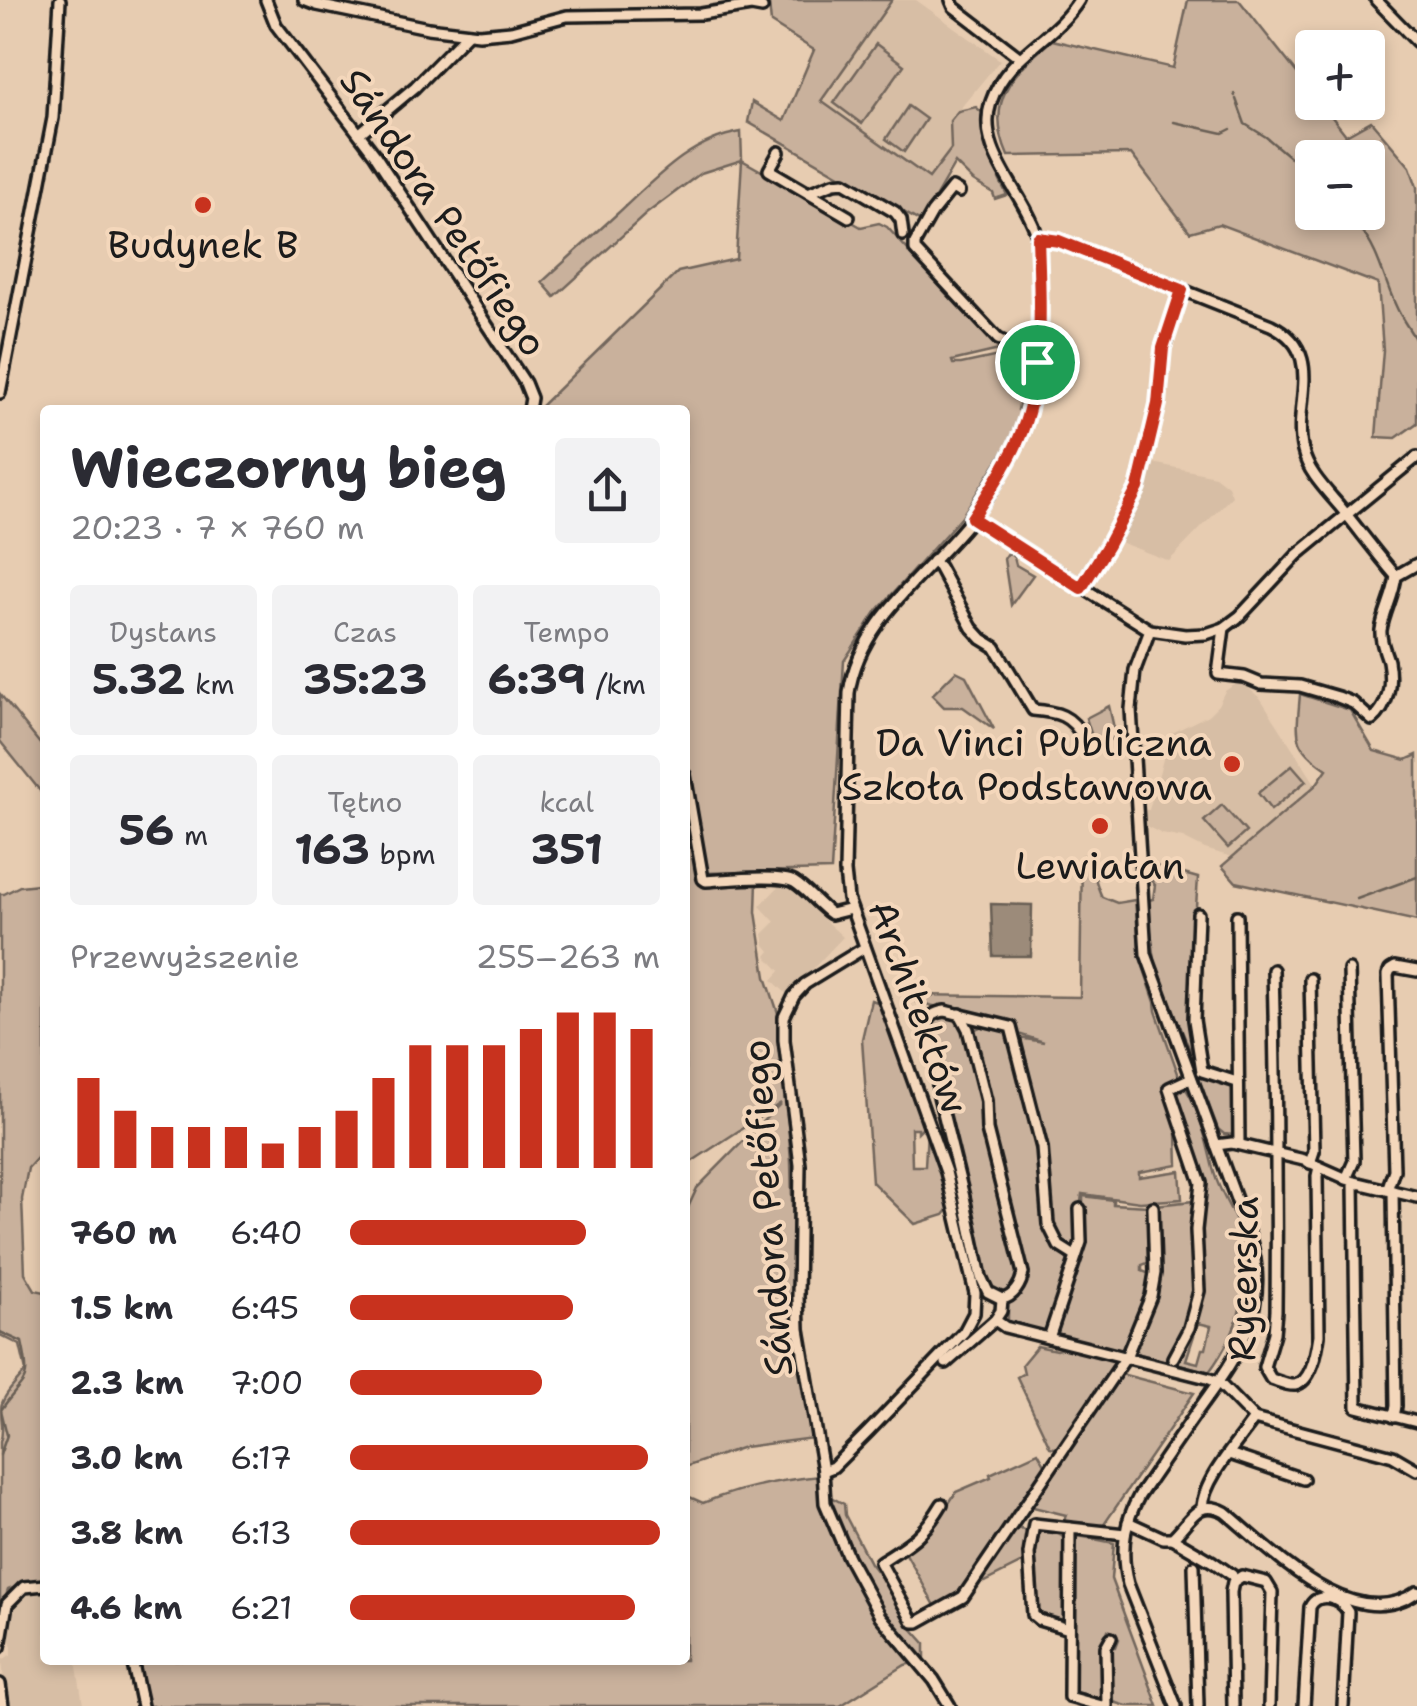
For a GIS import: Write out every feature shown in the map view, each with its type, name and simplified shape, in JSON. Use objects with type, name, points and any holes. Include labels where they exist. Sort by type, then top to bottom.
[{"type":"street","points":[[0,394],[53,118],[60,0]]},
{"type":"street","name":"Sándora Petőfiego","points":[[266,0],[276,24],[414,210],[525,383],[530,405]]},
{"type":"street","points":[[304,0],[468,33],[512,31],[567,16],[701,14],[762,8]]},
{"type":"street","points":[[951,0],[954,7],[1019,57]]},
{"type":"street","name":"Architektów","points":[[824,1471],[869,1432],[972,1319],[974,1293],[946,1172],[846,890],[848,708],[852,674],[876,626],[972,518],[1023,428],[1032,397],[1038,345],[1038,238],[1027,210],[996,158],[988,125],[990,104],[1005,73],[1063,20],[1079,0]]},
{"type":"street","points":[[1376,0],[1417,42]]},
{"type":"street","points":[[360,133],[415,88],[468,33]]},
{"type":"street","points":[[779,152],[769,170],[849,217]]},
{"type":"street","points":[[808,193],[844,182],[895,212],[903,235]]},
{"type":"street","points":[[959,192],[952,188],[944,195],[914,243],[914,250],[998,339],[1008,344],[1038,345]]},
{"type":"street","points":[[1038,238],[1059,241],[1272,325],[1286,334],[1300,350],[1304,369],[1303,454],[1396,576]]},
{"type":"street","points":[[1081,588],[1138,488],[1158,404],[1163,348],[1182,290]]},
{"type":"street","points":[[972,518],[1150,630],[1185,636],[1206,634],[1224,628],[1240,616],[1297,555],[1417,457]]},
{"type":"street","points":[[933,561],[972,628],[995,647],[1033,710],[1055,714],[1076,724],[1082,738]]},
{"type":"street","points":[[1224,628],[1218,674],[1261,684],[1300,686],[1338,697],[1353,702],[1372,720],[1388,695],[1388,663],[1381,642],[1396,576],[1417,564]]},
{"type":"street","points":[[1150,630],[1134,670],[1131,719],[1144,936],[1149,965],[1250,1236],[1257,1276],[1250,1324],[1228,1370],[1139,1496],[1125,1534],[1128,1584],[1176,1706]]},
{"type":"street","points":[[690,804],[706,880],[774,877],[794,882],[831,914],[851,909]]},
{"type":"street","points":[[1198,914],[1194,1020],[1202,1071],[1237,1082]]},
{"type":"street","points":[[1237,916],[1239,1144]]},
{"type":"street","name":"Sándora Petőfiego","points":[[864,948],[806,984],[794,996],[784,1017],[800,1165],[800,1329],[824,1471],[824,1503],[880,1616],[934,1680],[950,1706]]},
{"type":"street","points":[[1394,1417],[1390,1191],[1394,1170],[1388,975],[1395,967],[1417,971]]},
{"type":"street","points":[[1273,970],[1276,1153]]},
{"type":"street","points":[[1349,970],[1354,1161],[1350,1180],[1358,1407],[1417,1422]]},
{"type":"street","points":[[1310,980],[1314,1165]]},
{"type":"street","points":[[1002,1299],[988,1292],[981,1276],[938,1092],[938,1070],[927,1029],[928,1019],[939,1011],[1011,1027],[1042,1148],[1048,1224],[1059,1246],[1075,1256]]},
{"type":"street","points":[[960,1014],[968,1029],[987,1106],[987,1130],[1022,1267],[1020,1283],[1002,1299]]},
{"type":"street","points":[[968,1029],[980,1019]]},
{"type":"street","points":[[1173,1358],[1189,1328],[1198,1291],[1196,1230],[1200,1183],[1169,1088],[1191,1078]]},
{"type":"street","points":[[1216,1146],[1239,1144],[1276,1153],[1350,1180],[1417,1198]]},
{"type":"street","name":"Rycerska","points":[[1276,1153],[1276,1319],[1264,1367],[1271,1379],[1296,1384],[1304,1380],[1310,1368],[1320,1335],[1314,1165]]},
{"type":"street","points":[[942,1504],[929,1526],[880,1562],[913,1622],[963,1597],[1126,1357],[1150,1296],[1154,1273],[1153,1207]]},
{"type":"street","points":[[1049,1338],[1081,1242],[1080,1209]]},
{"type":"street","points":[[946,1363],[995,1320],[1002,1299]]},
{"type":"street","points":[[995,1320],[1004,1326],[1218,1382],[1254,1418],[1393,1456],[1417,1470]]},
{"type":"street","points":[[1172,1538],[1202,1508],[1204,1494],[1254,1418]]},
{"type":"street","points":[[1229,1454],[1303,1480]]},
{"type":"street","points":[[1202,1508],[1216,1507],[1225,1512],[1313,1584],[1381,1606],[1398,1603],[1417,1592]]},
{"type":"street","points":[[1018,1518],[1034,1524],[1125,1534]]},
{"type":"street","points":[[1128,1522],[1163,1538],[1172,1538],[1232,1576]]},
{"type":"street","points":[[1034,1524],[1030,1554],[1033,1615],[1069,1629]]},
{"type":"street","points":[[1070,1528],[1068,1698],[1104,1706],[1106,1647],[1111,1638]]},
{"type":"street","points":[[1194,1566],[1198,1706]]},
{"type":"street","points":[[1233,1706],[1231,1592],[1233,1582],[1242,1576],[1266,1582],[1272,1592],[1269,1706]]},
{"type":"street","points":[[0,1647],[7,1604],[24,1586],[40,1585]]},
{"type":"street","points":[[1304,1706],[1310,1607],[1322,1597],[1339,1601],[1348,1612],[1342,1706]]},
{"type":"street","points":[[133,1665],[142,1706]]},
{"type":"street","points":[[0,1684],[3,1706]]},
{"type":"shaded area","points":[[772,0],[892,0],[821,101],[929,178],[951,149],[950,121],[958,111],[976,107],[985,115],[986,141],[1007,195],[995,199],[993,193],[955,163],[921,222],[748,122],[752,102],[784,121],[814,50],[771,23]]},
{"type":"shaded area","points":[[892,0],[916,0],[1000,60],[950,121],[951,149],[929,179],[821,101]]},
{"type":"shaded area","points":[[1188,0],[1239,0],[1295,71],[1295,120],[1334,120],[1346,135],[1371,121],[1410,167],[1417,187],[1417,423],[1396,438],[1376,437],[1383,350],[1378,284],[1219,224],[1190,232],[1131,154],[1008,156],[999,119],[1006,90],[1052,40],[1173,68]]},
{"type":"shaded area","points":[[876,44],[904,65],[862,124],[834,103]]},
{"type":"shaded area","points":[[908,106],[926,119],[904,152],[886,139]]},
{"type":"shaded area","points":[[741,132],[742,160],[701,173],[646,214],[555,297],[542,282],[674,163],[705,143]]},
{"type":"shaded area","points":[[742,160],[861,227],[879,223],[887,227],[999,350],[952,361],[953,364],[1003,355],[1030,356],[1018,410],[1022,412],[1007,446],[962,516],[876,612],[844,661],[831,870],[705,873],[690,778],[690,405],[542,405],[678,272],[736,259]]},
{"type":"shaded area","points":[[1153,463],[1215,476],[1228,486],[1232,496],[1169,561],[1117,541],[1144,492]]},
{"type":"shaded area","points":[[1008,553],[1016,565],[1033,575],[1011,605],[1004,559]]},
{"type":"shaded area","points":[[956,671],[966,676],[994,729],[963,707],[944,707],[932,695]]},
{"type":"shaded area","name":"Da Vinci Publiczna Szkoła Podstawowa","points":[[1237,683],[1261,699],[1316,785],[1232,857],[1146,826],[1144,810],[1149,810],[1170,734],[1208,715],[1225,691]]},
{"type":"shaded area","points":[[0,694],[40,744],[40,791],[0,741]]},
{"type":"shaded area","points":[[1300,694],[1350,710],[1374,751],[1406,760],[1417,755],[1417,921],[1236,882],[1222,866],[1316,785],[1327,769],[1307,753],[1299,738]]},
{"type":"shaded area","points":[[1109,706],[1116,737],[1095,746],[1086,718]]},
{"type":"shaded area","points":[[1292,765],[1306,781],[1271,810],[1258,793]]},
{"type":"shaded area","points":[[1222,805],[1246,832],[1228,848],[1204,821]]},
{"type":"shaded area","points":[[690,827],[699,884],[757,881],[756,912],[766,977],[780,1019],[791,1162],[796,1349],[813,1438],[744,1447],[690,1465],[690,1203],[697,1188],[781,1103],[690,1163]]},
{"type":"shaded area","points":[[1082,856],[1087,856],[1102,897],[1117,903],[1135,900],[1140,957],[1180,1079],[1166,1086],[1181,1130],[1177,1133],[1178,1165],[1139,1172],[1139,1177],[1180,1171],[1182,1199],[1140,1202],[1082,1194],[1073,1251],[1064,1244],[1052,1218],[1046,1184],[1046,1140],[1019,1050],[1019,1038],[1044,1042],[1015,1033],[1012,1024],[916,1002],[912,995],[1080,997]]},
{"type":"shaded area","points":[[1148,864],[1198,878],[1188,1021],[1191,1053],[1156,967],[1149,900],[1153,899],[1155,885],[1148,877]]},
{"type":"shaded area","points":[[783,882],[843,937],[788,995],[772,980],[780,971],[766,956],[770,951],[763,934],[775,922],[760,906]]},
{"type":"shaded area","points":[[40,884],[40,1155],[28,1168],[22,1199],[25,1273],[35,1290],[40,1291],[40,1582],[8,1590],[0,1615],[1,1407],[26,1371],[20,1345],[0,1335],[0,894],[20,886]]},
{"type":"shaded area","points":[[991,904],[1032,905],[1031,956],[993,956]]},
{"type":"shaded area","points":[[871,1000],[881,1003],[925,1125],[918,1132],[918,1128],[911,1128],[912,1166],[925,1166],[927,1131],[942,1173],[949,1209],[944,1215],[915,1224],[872,1182],[862,1039]]},
{"type":"shaded area","points":[[942,1015],[953,1017],[962,1026],[983,1105],[1017,1264],[1013,1287],[1003,1296],[988,1287],[948,1125],[930,1025]]},
{"type":"shaded area","points":[[982,1026],[1003,1030],[1009,1037],[1039,1154],[1046,1226],[1057,1250],[1070,1262],[1045,1332],[1008,1321],[1008,1305],[1022,1286],[972,1031]]},
{"type":"shaded area","points":[[1200,1075],[1235,1088],[1234,1135],[1218,1129]]},
{"type":"shaded area","points":[[1186,1089],[1200,1118],[1216,1179],[1240,1230],[1235,1231],[1244,1267],[1236,1323],[1209,1372],[1176,1363],[1195,1321],[1205,1182],[1177,1095]],"holes":[[[1198,1323],[1211,1326],[1198,1363],[1186,1360]]]},
{"type":"shaded area","points":[[1083,1196],[1113,1200],[1113,1204],[1148,1206],[1150,1262],[1142,1265],[1142,1271],[1150,1274],[1149,1284],[1141,1315],[1123,1352],[1054,1334],[1083,1244]]},
{"type":"shaded area","points":[[1194,1201],[1194,1278],[1187,1319],[1165,1361],[1133,1352],[1156,1293],[1156,1205]]},
{"type":"shaded area","points":[[1037,1346],[1056,1350],[1068,1347],[1115,1360],[1116,1366],[1058,1449],[1050,1447],[1017,1377],[1024,1373],[1022,1364]]},
{"type":"shaded area","points":[[1121,1374],[1194,1393],[1103,1526],[1064,1521],[1066,1515],[1029,1506]]},
{"type":"shaded area","points":[[1038,1452],[1046,1466],[956,1597],[937,1609],[905,1552],[931,1532],[956,1492]]},
{"type":"shaded area","points":[[820,1476],[823,1493],[844,1504],[845,1515],[870,1563],[925,1643],[925,1657],[920,1662],[905,1665],[840,1706],[144,1706],[135,1665],[690,1665],[690,1497],[703,1503]]},
{"type":"shaded area","points":[[1017,1528],[1027,1531],[1022,1563],[984,1582],[981,1580]]},
{"type":"shaded area","points":[[1039,1531],[1066,1540],[1063,1622],[1037,1615],[1032,1567]]},
{"type":"shaded area","points":[[1079,1536],[1114,1543],[1111,1579],[1158,1706],[1127,1706],[1110,1701],[1109,1647],[1116,1647],[1119,1639],[1108,1630],[1103,1646],[1102,1699],[1072,1691],[1073,1540]]},
{"type":"shaded area","points":[[40,1590],[40,1665],[77,1665],[83,1705],[6,1706],[2,1660],[12,1654],[8,1637],[12,1608]]},
{"type":"waterway","points":[[1236,99],[1245,124],[1295,162]]},
{"type":"waterway","points":[[1174,122],[1223,133],[1231,129]]},
{"type":"waterway","points":[[1361,230],[1373,249],[1401,316]]},
{"type":"waterway","points":[[1402,318],[1417,342]]},
{"type":"waterway","points":[[1357,899],[1417,877]]},
{"type":"waterway","points":[[0,1332],[22,1342],[26,1367],[24,1380],[1,1410],[7,1435],[0,1455]]},
{"type":"place","name":"Budynek B","points":[[203,205]]},
{"type":"place","name":"Da Vinci Publiczna Szkoła Podstawowa","points":[[1232,764]]},
{"type":"place","name":"Lewiatan","points":[[1100,826]]},
{"type":"route","points":[[1038,238],[1059,241],[1182,290],[1163,348],[1158,404],[1138,488],[1081,588],[972,518],[1018,440],[1032,397],[1037,362],[1038,238]]}]
